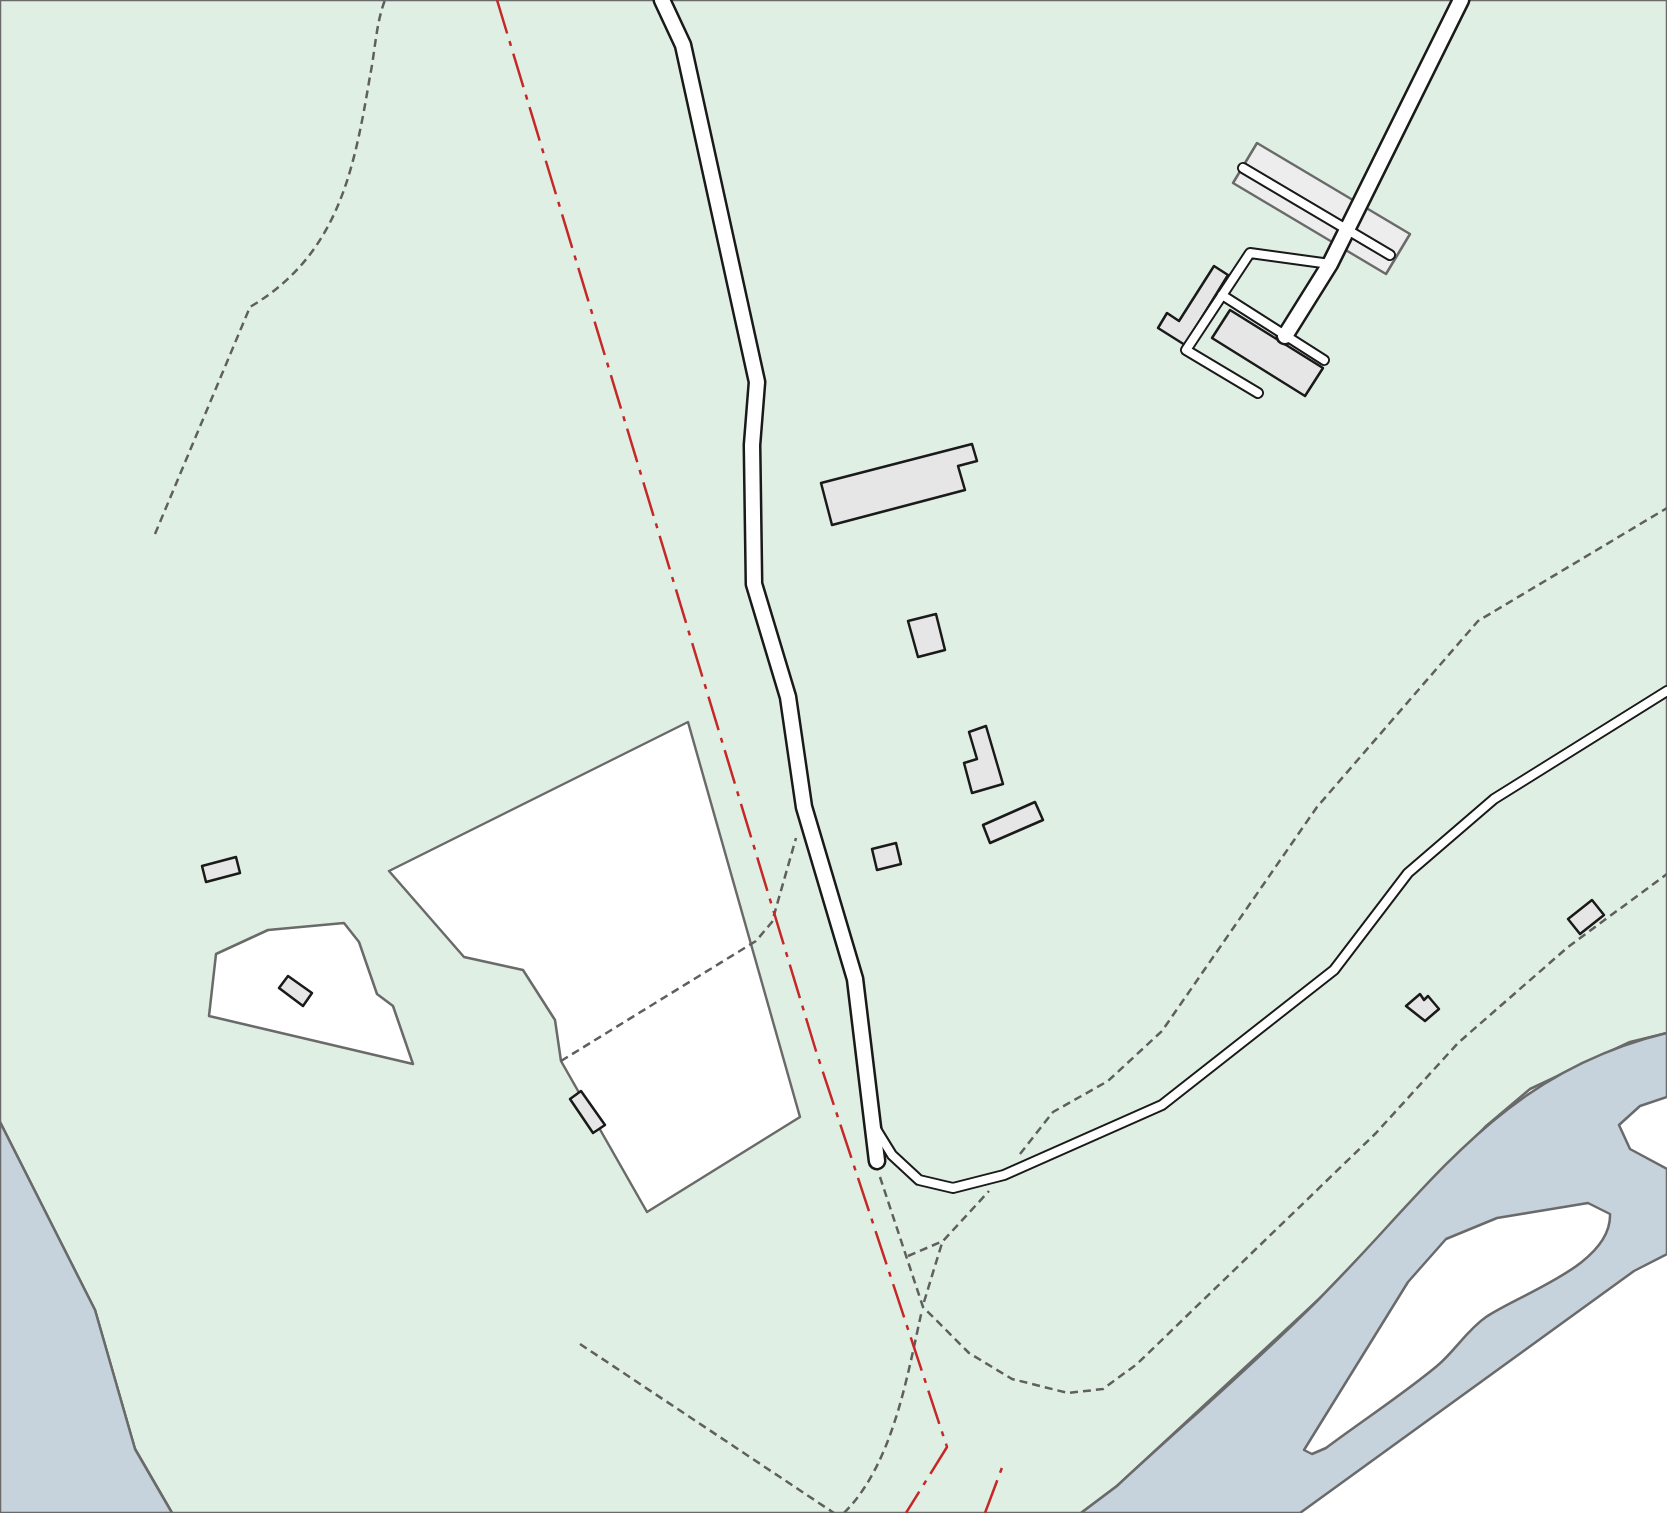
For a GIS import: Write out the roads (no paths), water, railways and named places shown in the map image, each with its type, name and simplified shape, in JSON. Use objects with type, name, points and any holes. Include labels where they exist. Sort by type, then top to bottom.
[{"type":"street","points":[[662,0],[683,45],[756,382],[752,446],[754,584],[788,697],[804,808],[855,979],[877,1162]]},
{"type":"street","points":[[1285,336],[1330,264],[1461,0]]},
{"type":"lane","points":[[1243,168],[1390,256]]},
{"type":"lane","points":[[1258,393],[1186,350],[1250,253],[1330,264]]},
{"type":"lane","points":[[1222,295],[1324,360]]},
{"type":"lane","points":[[871,1122],[892,1154],[919,1180],[953,1188],[1004,1175],[1162,1105],[1334,970],[1408,873],[1494,800],[1667,692]]}]
